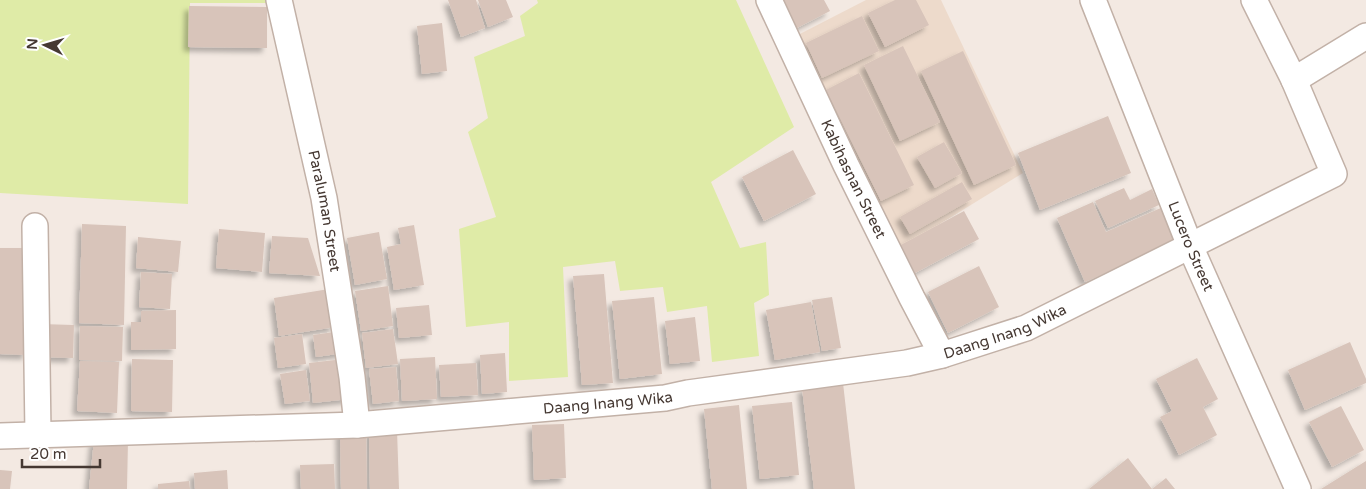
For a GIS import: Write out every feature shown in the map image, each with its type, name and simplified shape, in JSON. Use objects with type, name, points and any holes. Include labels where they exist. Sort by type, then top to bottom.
[{"type":"street","name":"Paraluman Street","points":[[279,0],[324,198],[351,367],[357,425]]},
{"type":"street","name":"Kabihasnan Street","points":[[769,0],[846,165],[942,355]]},
{"type":"street","name":"Lucero Street","points":[[1093,0],[1190,246],[1298,489]]},
{"type":"street","points":[[1254,0],[1294,80],[1366,36]]},
{"type":"street","name":"Daang Inang Wika","points":[[0,436],[357,425],[665,398],[688,393],[907,364],[942,355],[1026,328],[1334,174],[1294,80]]},
{"type":"street","points":[[35,226],[38,434]]},
{"type":"shaded area","points":[[866,0],[941,0],[1023,173],[896,251],[794,37]]},
{"type":"green space","points":[[0,0],[269,0],[270,3],[190,3],[188,204],[0,193]]},
{"type":"green space","points":[[537,0],[736,0],[794,127],[711,182],[740,248],[766,242],[769,295],[754,303],[759,356],[712,362],[707,306],[667,312],[663,287],[620,291],[615,261],[563,267],[568,377],[509,381],[509,322],[466,327],[459,229],[496,217],[468,132],[488,118],[474,57],[525,36],[520,16],[538,3]]},
{"type":"building","points":[[448,0],[476,0],[485,28],[461,37]]},
{"type":"building","points":[[478,0],[506,0],[513,17],[488,27]]},
{"type":"building","points":[[778,0],[824,0],[830,11],[793,30]]},
{"type":"building","points":[[895,0],[916,0],[929,25],[885,47],[868,13]]},
{"type":"building","points":[[189,6],[267,7],[267,48],[188,47]]},
{"type":"building","points":[[862,16],[879,51],[822,78],[806,43]]},
{"type":"building","points":[[442,23],[447,71],[422,74],[417,26]]},
{"type":"building","points":[[903,46],[940,122],[900,141],[864,65]]},
{"type":"building","points":[[963,51],[1016,165],[974,185],[921,71]]},
{"type":"building","points":[[859,73],[914,185],[881,201],[826,90]]},
{"type":"building","points":[[1108,116],[1131,173],[1040,210],[1018,153]]},
{"type":"building","points":[[944,142],[962,173],[935,188],[917,157]]},
{"type":"building","points":[[793,150],[816,194],[764,221],[742,177]]},
{"type":"building","points":[[962,182],[972,199],[910,234],[900,217]]},
{"type":"building","points":[[1124,188],[1130,200],[1152,189],[1159,205],[1108,228],[1095,201]]},
{"type":"building","points":[[1093,202],[1106,232],[1163,207],[1178,241],[1085,282],[1057,218]]},
{"type":"building","points":[[964,211],[979,239],[915,273],[901,245]]},
{"type":"building","points":[[82,224],[126,226],[124,325],[79,323]]},
{"type":"building","points":[[414,225],[424,285],[394,290],[387,247],[401,244],[398,228]]},
{"type":"building","points":[[219,229],[265,233],[262,272],[216,268]]},
{"type":"building","points":[[379,232],[387,279],[355,285],[347,238]]},
{"type":"building","points":[[272,236],[308,238],[320,276],[269,273]]},
{"type":"building","points":[[138,237],[181,241],[178,272],[136,268]]},
{"type":"building","points":[[0,248],[31,248],[27,355],[0,354]]},
{"type":"building","points":[[979,266],[999,307],[948,333],[928,292]]},
{"type":"building","points":[[141,272],[172,274],[170,309],[139,307]]},
{"type":"building","points":[[604,274],[613,383],[582,385],[573,276]]},
{"type":"building","points":[[388,286],[393,326],[361,331],[355,291]]},
{"type":"building","points":[[329,289],[335,327],[279,336],[274,298]]},
{"type":"building","points":[[654,297],[662,374],[620,379],[612,301]]},
{"type":"building","points":[[832,297],[841,348],[822,351],[812,300]]},
{"type":"building","points":[[811,302],[820,352],[775,360],[766,310]]},
{"type":"building","points":[[429,305],[432,335],[399,338],[396,308]]},
{"type":"building","points":[[176,310],[176,349],[131,350],[131,322],[141,322],[141,311]]},
{"type":"building","points":[[695,317],[700,361],[670,364],[665,321]]},
{"type":"building","points":[[40,324],[74,325],[73,358],[39,357]]},
{"type":"building","points":[[80,326],[123,327],[122,361],[79,360]]},
{"type":"building","points":[[393,329],[398,364],[366,368],[362,333]]},
{"type":"building","points":[[341,331],[344,353],[316,357],[313,335]]},
{"type":"building","points":[[302,334],[306,364],[278,368],[274,338]]},
{"type":"building","points":[[1350,342],[1366,383],[1305,410],[1288,370]]},
{"type":"building","points":[[505,353],[507,392],[482,394],[480,355]]},
{"type":"building","points":[[435,357],[437,399],[402,401],[400,359]]},
{"type":"building","points":[[1197,358],[1218,399],[1203,407],[1217,435],[1179,455],[1160,417],[1172,411],[1156,379]]},
{"type":"building","points":[[132,359],[173,360],[172,412],[131,411]]},
{"type":"building","points":[[344,359],[349,399],[313,403],[309,363]]},
{"type":"building","points":[[80,361],[119,362],[117,413],[77,411]]},
{"type":"building","points":[[476,363],[478,395],[441,397],[439,365]]},
{"type":"building","points":[[396,367],[399,401],[373,404],[369,369]]},
{"type":"building","points":[[306,370],[310,401],[285,404],[280,374]]},
{"type":"building","points":[[843,383],[855,489],[814,489],[802,388]]},
{"type":"building","points":[[792,402],[799,475],[760,479],[752,406]]},
{"type":"building","points":[[739,405],[747,489],[712,489],[704,409]]},
{"type":"building","points":[[1341,406],[1364,450],[1332,467],[1309,422]]},
{"type":"building","points":[[564,424],[566,478],[534,480],[532,425]]},
{"type":"building","points":[[397,430],[399,489],[370,489],[369,431]]},
{"type":"building","points":[[340,431],[366,431],[367,489],[341,489]]},
{"type":"building","points":[[94,440],[128,440],[127,489],[89,489]]},
{"type":"building","points":[[1128,458],[1152,489],[1089,489]]},
{"type":"building","points":[[1366,461],[1366,489],[1321,489]]},
{"type":"building","points":[[334,464],[335,489],[301,489],[300,465]]},
{"type":"building","points":[[0,470],[12,471],[10,489],[0,489]]},
{"type":"building","points":[[227,470],[228,489],[195,489],[194,473]]},
{"type":"building","points":[[1166,478],[1175,489],[1152,489]]},
{"type":"building","points":[[189,481],[190,489],[158,489],[158,484]]}]
